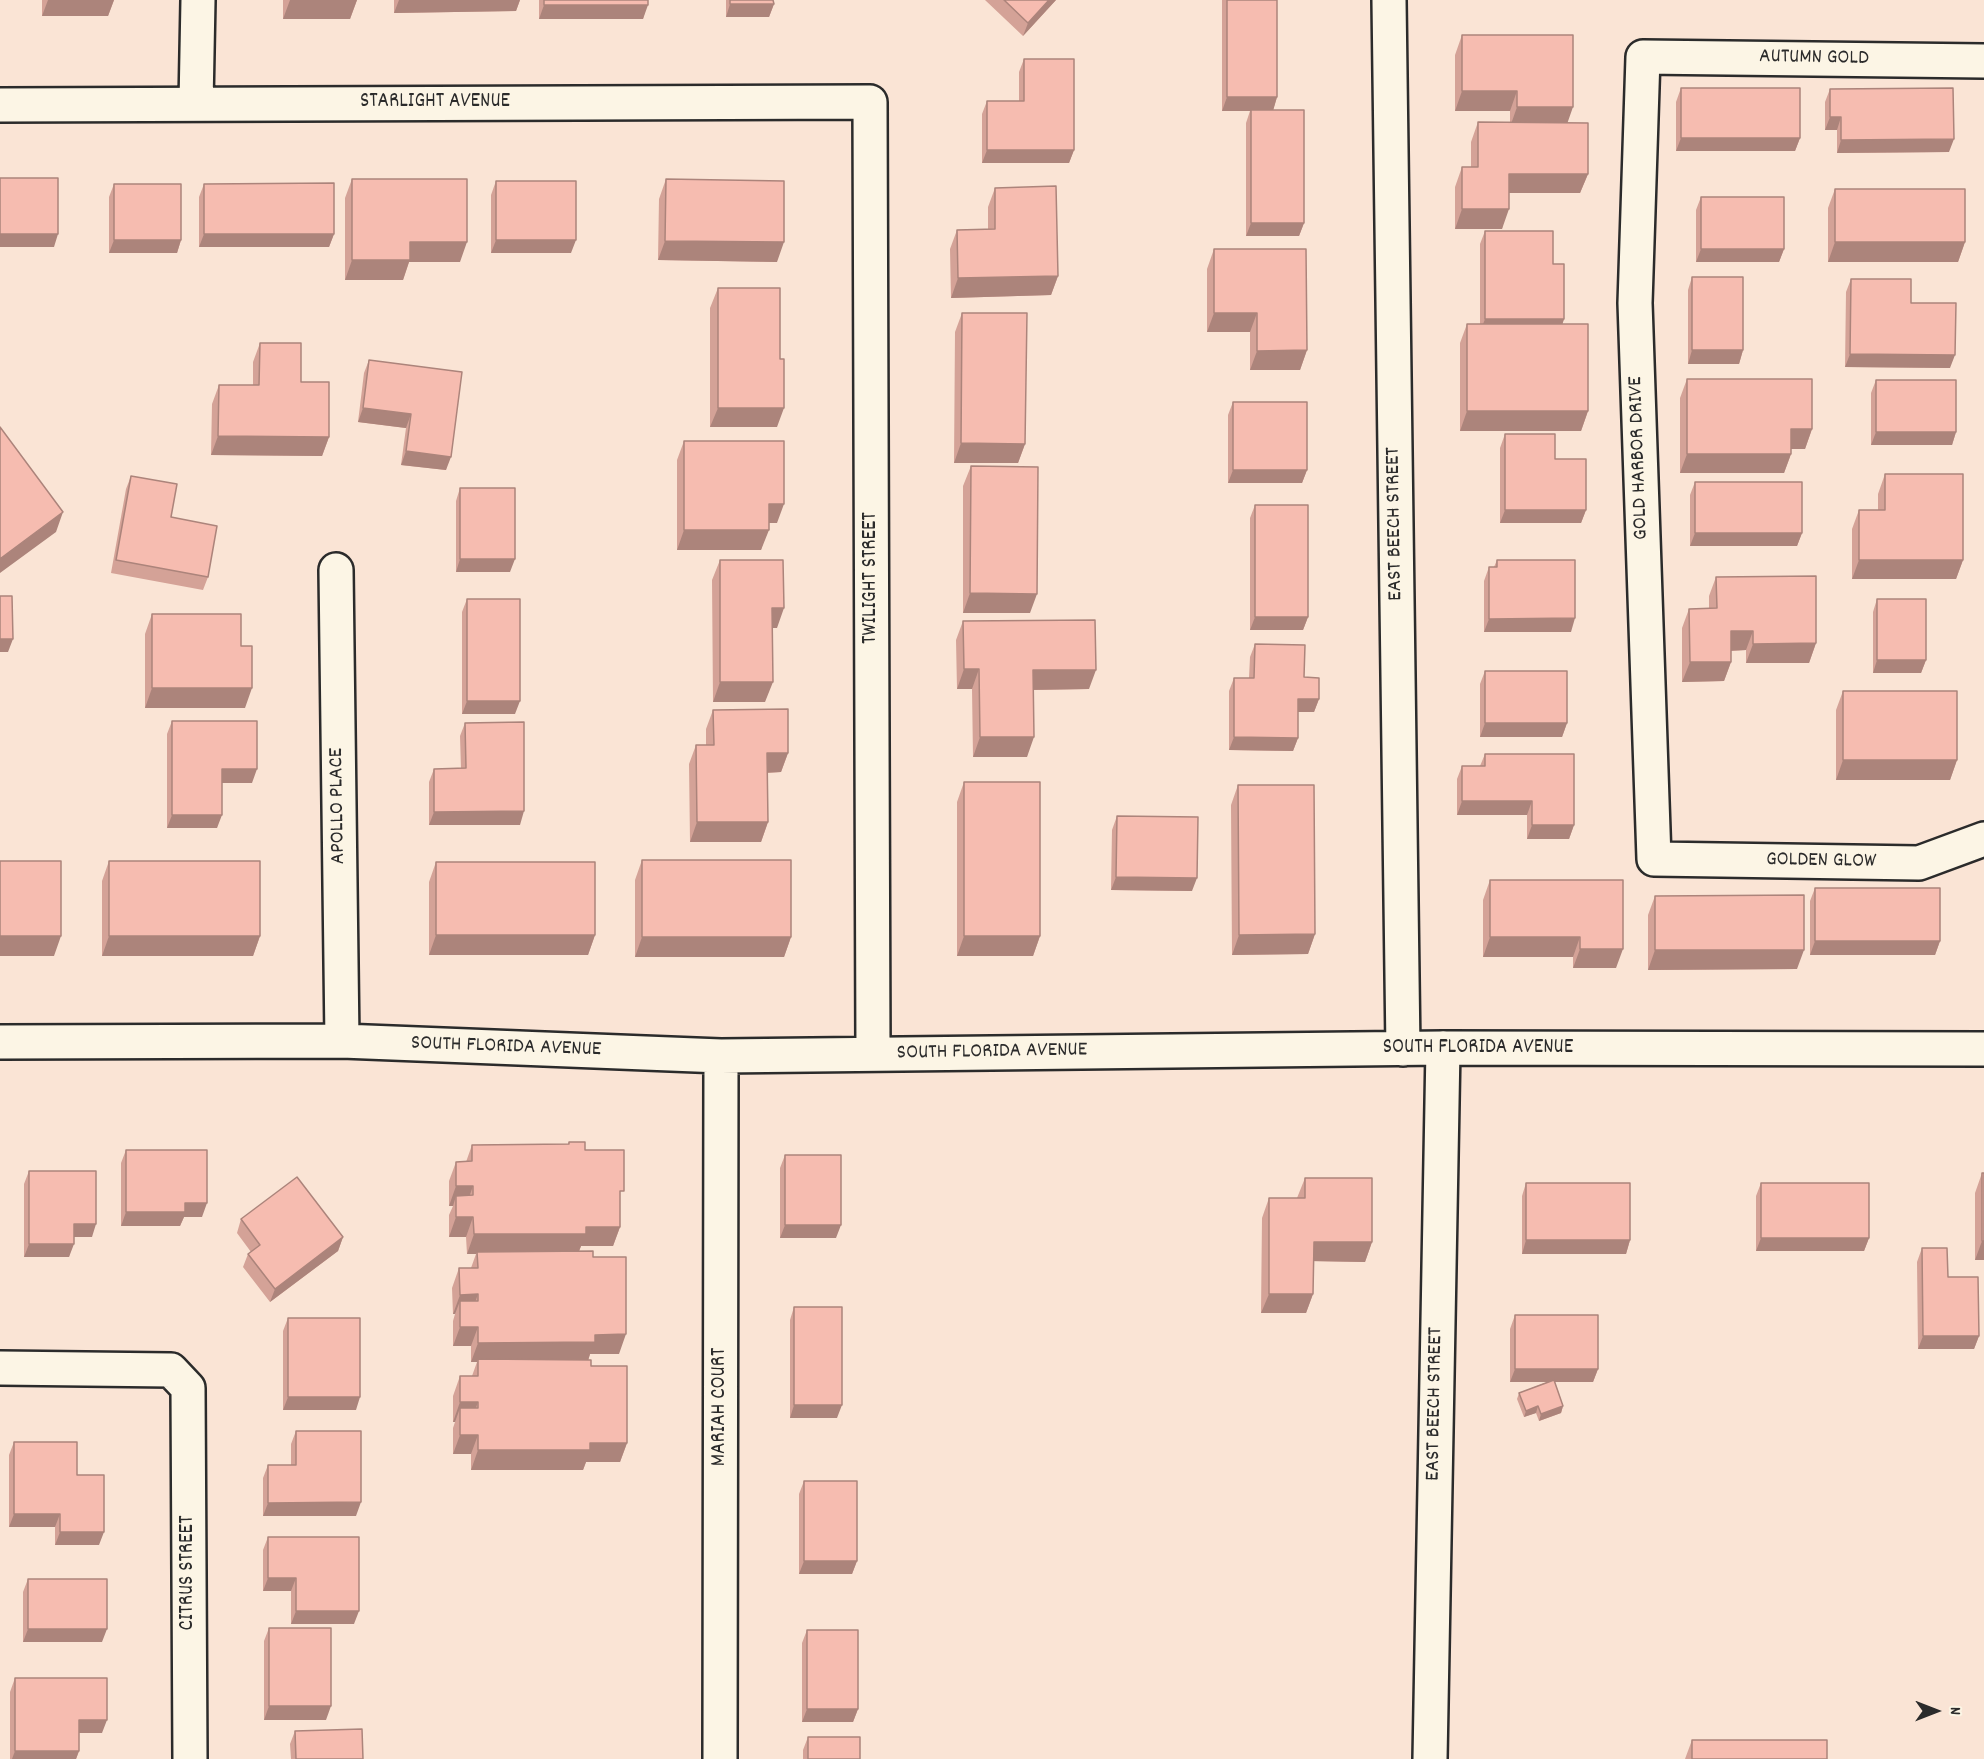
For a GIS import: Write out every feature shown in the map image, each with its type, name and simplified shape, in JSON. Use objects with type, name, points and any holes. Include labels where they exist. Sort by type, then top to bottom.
[{"type":"street","points":[[196,104],[198,0]]},
{"type":"street","name":"EAST BEECH STREET","points":[[1389,0],[1403,1048]]},
{"type":"street","name":"AUTUMN GOLD","points":[[1643,57],[1984,61]]},
{"type":"street","name":"GOLD HARBOR DRIVE","points":[[1643,57],[1635,303],[1654,859]]},
{"type":"street","name":"STARLIGHT AVENUE","points":[[0,105],[870,102]]},
{"type":"street","name":"TWILIGHT STREET","points":[[870,102],[873,1054]]},
{"type":"street","name":"APOLLO PLACE","points":[[336,570],[342,1041]]},
{"type":"street","name":"GOLDEN GLOW","points":[[1654,859],[1919,863],[1984,839]]},
{"type":"street","name":"SOUTH FLORIDA AVENUE","points":[[0,1042],[342,1041],[721,1056],[1403,1048],[1984,1049]]},
{"type":"street","name":"EAST BEECH STREET","points":[[1430,1759],[1443,1048]]},
{"type":"street","name":"MARIAH COURT","points":[[720,1759],[721,1056]]},
{"type":"street","name":"CITRUS STREET","points":[[0,1368],[171,1370],[188,1388],[190,1759]]},
{"type":"building","points":[[544,0],[648,0],[648,5],[544,5]]},
{"type":"building","points":[[730,0],[773,0],[774,4],[730,4]]},
{"type":"building","points":[[1004,0],[1049,0],[1028,23]]},
{"type":"building","points":[[1227,0],[1277,0],[1277,97],[1227,97]]},
{"type":"building","points":[[1462,35],[1573,35],[1573,107],[1517,107],[1517,91],[1462,91]]},
{"type":"building","points":[[1024,59],[1074,59],[1074,150],[987,150],[987,101],[1024,101]]},
{"type":"building","points":[[1681,88],[1800,88],[1800,138],[1681,138]]},
{"type":"building","points":[[1953,88],[1954,139],[1841,140],[1841,117],[1830,117],[1830,89]]},
{"type":"building","points":[[1251,110],[1304,110],[1304,223],[1251,223]]},
{"type":"building","points":[[1478,122],[1588,123],[1588,174],[1509,174],[1509,209],[1462,209],[1462,167],[1478,167]]},
{"type":"building","points":[[0,178],[58,178],[58,234],[0,234]]},
{"type":"building","points":[[352,179],[467,179],[467,242],[410,242],[410,260],[352,260]]},
{"type":"building","points":[[666,179],[784,181],[784,242],[665,241]]},
{"type":"building","points":[[496,181],[576,181],[576,240],[496,240]]},
{"type":"building","points":[[334,183],[334,234],[204,234],[204,184]]},
{"type":"building","points":[[114,184],[181,184],[181,240],[114,240]]},
{"type":"building","points":[[1056,186],[1058,276],[958,278],[957,230],[995,229],[995,188]]},
{"type":"building","points":[[1835,189],[1965,189],[1965,242],[1835,242]]},
{"type":"building","points":[[1701,197],[1784,197],[1784,249],[1701,249]]},
{"type":"building","points":[[1485,231],[1553,231],[1553,264],[1564,264],[1564,319],[1485,319]]},
{"type":"building","points":[[1214,249],[1306,249],[1307,350],[1257,351],[1257,313],[1214,313]]},
{"type":"building","points":[[1692,277],[1743,277],[1743,350],[1692,350]]},
{"type":"building","points":[[1851,279],[1911,279],[1911,303],[1956,303],[1955,355],[1850,354]]},
{"type":"building","points":[[718,288],[780,288],[780,359],[784,359],[784,408],[718,408]]},
{"type":"building","points":[[962,313],[1027,313],[1025,444],[961,443]]},
{"type":"building","points":[[1467,324],[1588,324],[1588,411],[1467,411]]},
{"type":"building","points":[[260,343],[301,343],[301,382],[329,382],[329,437],[218,436],[219,385],[259,385]]},
{"type":"building","points":[[369,360],[462,372],[451,457],[406,451],[411,414],[363,408]]},
{"type":"building","points":[[1687,379],[1812,379],[1812,429],[1791,429],[1791,454],[1687,454]]},
{"type":"building","points":[[1876,380],[1956,380],[1956,432],[1876,432]]},
{"type":"building","points":[[1233,402],[1307,402],[1307,470],[1233,470]]},
{"type":"building","points":[[0,427],[63,512],[0,559]]},
{"type":"building","points":[[1505,434],[1555,434],[1555,459],[1586,459],[1586,510],[1505,510]]},
{"type":"building","points":[[684,441],[784,441],[784,504],[769,504],[769,530],[684,530]]},
{"type":"building","points":[[971,466],[1038,467],[1037,594],[970,593]]},
{"type":"building","points":[[1885,474],[1963,474],[1963,560],[1859,560],[1859,510],[1885,510]]},
{"type":"building","points":[[131,476],[177,484],[171,517],[217,526],[208,577],[116,560]]},
{"type":"building","points":[[1695,482],[1802,482],[1802,533],[1695,533]]},
{"type":"building","points":[[460,488],[515,488],[515,559],[460,559]]},
{"type":"building","points":[[1255,505],[1308,505],[1308,617],[1255,617]]},
{"type":"building","points":[[720,560],[783,560],[784,608],[772,608],[773,682],[720,682]]},
{"type":"building","points":[[1497,560],[1575,560],[1575,618],[1489,619],[1489,567],[1497,567]]},
{"type":"building","points":[[1816,576],[1816,643],[1753,644],[1753,631],[1731,631],[1731,662],[1690,662],[1689,609],[1717,608],[1716,577]]},
{"type":"building","points":[[0,596],[12,596],[13,639],[0,639]]},
{"type":"building","points":[[467,599],[520,599],[520,701],[467,701]]},
{"type":"building","points":[[1877,599],[1926,599],[1926,660],[1877,660]]},
{"type":"building","points":[[152,614],[241,614],[241,646],[252,646],[252,688],[152,688]]},
{"type":"building","points":[[1095,620],[1096,670],[1033,670],[1034,737],[980,737],[979,669],[964,669],[963,621]]},
{"type":"building","points":[[1255,644],[1305,645],[1304,677],[1319,678],[1319,699],[1298,699],[1298,738],[1234,737],[1234,678],[1254,678]]},
{"type":"building","points":[[1485,671],[1567,671],[1567,723],[1485,723]]},
{"type":"building","points":[[1843,691],[1957,691],[1957,760],[1843,760]]},
{"type":"building","points":[[788,709],[788,753],[767,753],[768,822],[697,822],[696,745],[714,745],[713,710]]},
{"type":"building","points":[[172,721],[257,721],[257,769],[222,769],[222,815],[172,815]]},
{"type":"building","points":[[524,722],[524,811],[434,812],[434,769],[466,768],[465,723]]},
{"type":"building","points":[[1485,754],[1574,754],[1574,825],[1532,825],[1532,801],[1462,801],[1462,766],[1485,766]]},
{"type":"building","points":[[964,782],[1040,782],[1040,936],[964,936]]},
{"type":"building","points":[[1238,785],[1314,785],[1315,934],[1239,935]]},
{"type":"building","points":[[1117,816],[1198,817],[1197,878],[1116,877]]},
{"type":"building","points":[[642,860],[791,860],[791,937],[642,937]]},
{"type":"building","points":[[0,861],[61,861],[61,936],[0,936]]},
{"type":"building","points":[[109,861],[260,861],[260,936],[109,936]]},
{"type":"building","points":[[436,862],[595,862],[595,935],[436,935]]},
{"type":"building","points":[[1490,880],[1623,880],[1623,949],[1580,949],[1580,937],[1490,937]]},
{"type":"building","points":[[1815,888],[1940,888],[1940,941],[1815,941]]},
{"type":"building","points":[[1804,895],[1804,950],[1655,950],[1655,896]]},
{"type":"building","points":[[569,1142],[585,1142],[585,1150],[624,1150],[624,1191],[620,1191],[620,1227],[586,1227],[586,1234],[474,1234],[473,1217],[456,1217],[456,1196],[473,1195],[473,1186],[456,1186],[456,1162],[472,1161],[472,1145],[569,1144]]},
{"type":"building","points":[[126,1150],[207,1150],[207,1203],[185,1203],[185,1212],[126,1212]]},
{"type":"building","points":[[785,1155],[841,1155],[841,1225],[785,1225]]},
{"type":"building","points":[[29,1171],[96,1171],[96,1224],[74,1224],[74,1244],[29,1244]]},
{"type":"building","points":[[1982,1173],[1984,1173],[1984,1241],[1982,1241]]},
{"type":"building","points":[[297,1177],[343,1237],[275,1289],[248,1254],[260,1245],[241,1219]]},
{"type":"building","points":[[1305,1178],[1372,1178],[1372,1242],[1314,1242],[1313,1294],[1269,1294],[1269,1198],[1305,1198]]},
{"type":"building","points":[[1526,1183],[1630,1183],[1630,1240],[1526,1240]]},
{"type":"building","points":[[1761,1183],[1869,1183],[1869,1238],[1761,1238]]},
{"type":"building","points":[[1922,1248],[1947,1248],[1948,1277],[1978,1277],[1979,1336],[1923,1336]]},
{"type":"building","points":[[593,1251],[593,1257],[626,1257],[626,1334],[595,1335],[595,1342],[478,1343],[478,1327],[460,1327],[460,1301],[478,1301],[478,1294],[460,1295],[459,1268],[478,1268],[477,1252]]},
{"type":"building","points":[[794,1307],[842,1307],[842,1405],[794,1405]]},
{"type":"building","points":[[1515,1315],[1598,1315],[1598,1369],[1515,1369]]},
{"type":"building","points":[[288,1318],[360,1318],[360,1397],[288,1397]]},
{"type":"building","points":[[478,1359],[591,1360],[591,1366],[627,1366],[627,1443],[590,1443],[590,1450],[478,1450],[478,1435],[460,1435],[460,1408],[478,1408],[478,1402],[460,1402],[460,1376],[478,1376]]},
{"type":"building","points":[[1554,1380],[1563,1406],[1541,1414],[1538,1406],[1526,1411],[1519,1393]]},
{"type":"building","points":[[296,1431],[361,1431],[361,1502],[268,1503],[268,1465],[296,1465]]},
{"type":"building","points":[[14,1442],[77,1442],[77,1475],[104,1475],[104,1532],[60,1532],[60,1514],[14,1514]]},
{"type":"building","points":[[804,1481],[857,1481],[857,1561],[804,1561]]},
{"type":"building","points":[[268,1537],[359,1537],[359,1611],[296,1611],[296,1578],[268,1578]]},
{"type":"building","points":[[28,1579],[107,1579],[107,1629],[28,1629]]},
{"type":"building","points":[[269,1628],[331,1628],[331,1706],[269,1706]]},
{"type":"building","points":[[807,1630],[858,1630],[858,1709],[807,1709]]},
{"type":"building","points":[[15,1678],[107,1678],[107,1720],[79,1720],[79,1751],[15,1751]]},
{"type":"building","points":[[362,1729],[363,1759],[296,1759],[295,1731]]},
{"type":"building","points":[[808,1737],[860,1737],[860,1759],[808,1759]]},
{"type":"building","points":[[1692,1740],[1827,1740],[1827,1759],[1692,1759]]}]
